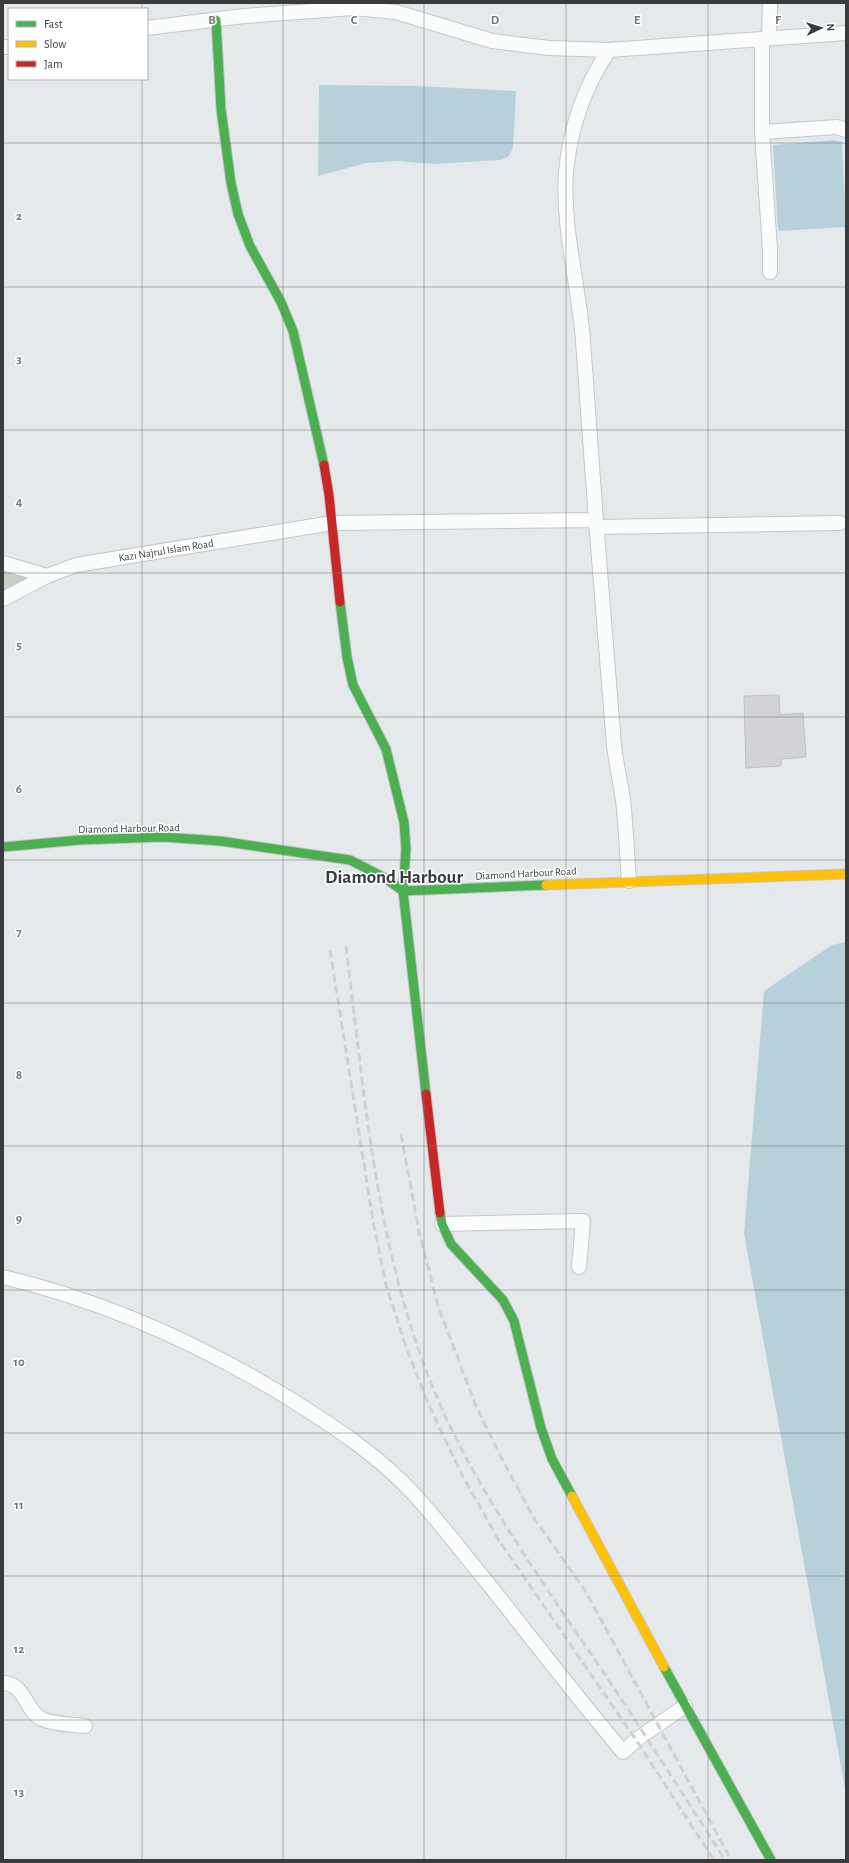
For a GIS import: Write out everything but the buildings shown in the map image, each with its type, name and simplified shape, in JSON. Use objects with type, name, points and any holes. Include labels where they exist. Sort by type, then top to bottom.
[{"type":"main road","points":[[216,20],[220,109],[231,183],[238,214],[250,246],[281,302],[293,331],[321,450],[332,523],[341,616],[352,678],[366,713],[386,749],[404,822],[406,861],[403,892],[438,1203],[442,1224],[452,1244],[503,1300],[514,1320],[541,1428],[552,1459],[684,1706],[738,1798],[771,1860]]},
{"type":"main road","name":"Diamond Harbour Road","points":[[3,847],[80,840],[162,837],[220,841],[350,860],[385,878],[403,892],[629,881],[846,874]]},
{"type":"street","points":[[770,3],[766,39],[762,132],[770,272]]},
{"type":"street","points":[[148,28],[216,20],[353,8],[396,12],[492,41],[549,48],[609,50],[846,33]]},
{"type":"street","points":[[609,50],[598,66],[587,89],[573,131],[566,173],[567,211],[581,313],[613,737],[623,800],[629,881]]},
{"type":"street","points":[[762,132],[837,127],[846,130]]},
{"type":"street","name":"Kazi Najrul Islam Road","points":[[3,598],[46,576],[76,565],[332,523],[840,523]]},
{"type":"street","points":[[3,563],[46,576]]},
{"type":"street","points":[[442,1224],[583,1221],[579,1267]]},
{"type":"street","points":[[3,1277],[105,1308],[152,1326],[234,1366],[328,1422],[378,1460],[411,1491],[437,1520],[563,1680],[623,1752],[636,1740],[684,1706]]},
{"type":"street","points":[[3,1683],[8,1683],[17,1687],[33,1712],[42,1719],[85,1726]]},
{"type":"shaded area","points":[[3,567],[40,574],[3,595]]},
{"type":"water","points":[[319,85],[417,86],[516,91],[513,148],[508,157],[500,160],[433,164],[398,161],[366,163],[318,176]]},
{"type":"water","points":[[835,140],[842,142],[846,227],[778,231],[773,145]]},
{"type":"water","points":[[846,942],[846,1794],[744,1234],[764,991],[832,945]]},
{"type":"railway","points":[[346,946],[372,1152],[391,1254],[404,1304],[420,1354],[435,1392],[451,1429],[470,1465],[511,1534],[634,1719],[725,1860]]},
{"type":"railway","points":[[330,950],[373,1221],[386,1285],[406,1347],[427,1401],[461,1473],[498,1539],[636,1740],[714,1860]]},
{"type":"railway","points":[[401,1134],[419,1231],[438,1306],[476,1406],[504,1463],[534,1518],[586,1592],[729,1856]]},
{"type":"traffic: fast","points":[[216,20],[221,109],[231,183],[238,214],[250,246],[281,302],[293,331],[324,465]]},
{"type":"traffic: fast","points":[[340,602],[347,657],[353,685],[386,749],[404,822],[406,849],[403,891],[426,1094]]},
{"type":"traffic: fast","points":[[3,847],[80,840],[162,837],[220,841],[350,860],[385,878],[403,891],[546,885]]},
{"type":"traffic: fast","points":[[440,1213],[442,1224],[451,1244],[503,1300],[514,1321],[541,1428],[552,1459],[572,1496]]},
{"type":"traffic: fast","points":[[664,1667],[771,1860]]},
{"type":"traffic: slow","points":[[546,885],[846,874]]},
{"type":"traffic: slow","points":[[572,1496],[664,1667]]},
{"type":"traffic: jam","points":[[324,465],[329,495],[340,602]]},
{"type":"traffic: jam","points":[[426,1094],[440,1213]]},
{"type":"district","name":"Diamond Harbour","points":[[394,876]]}]
